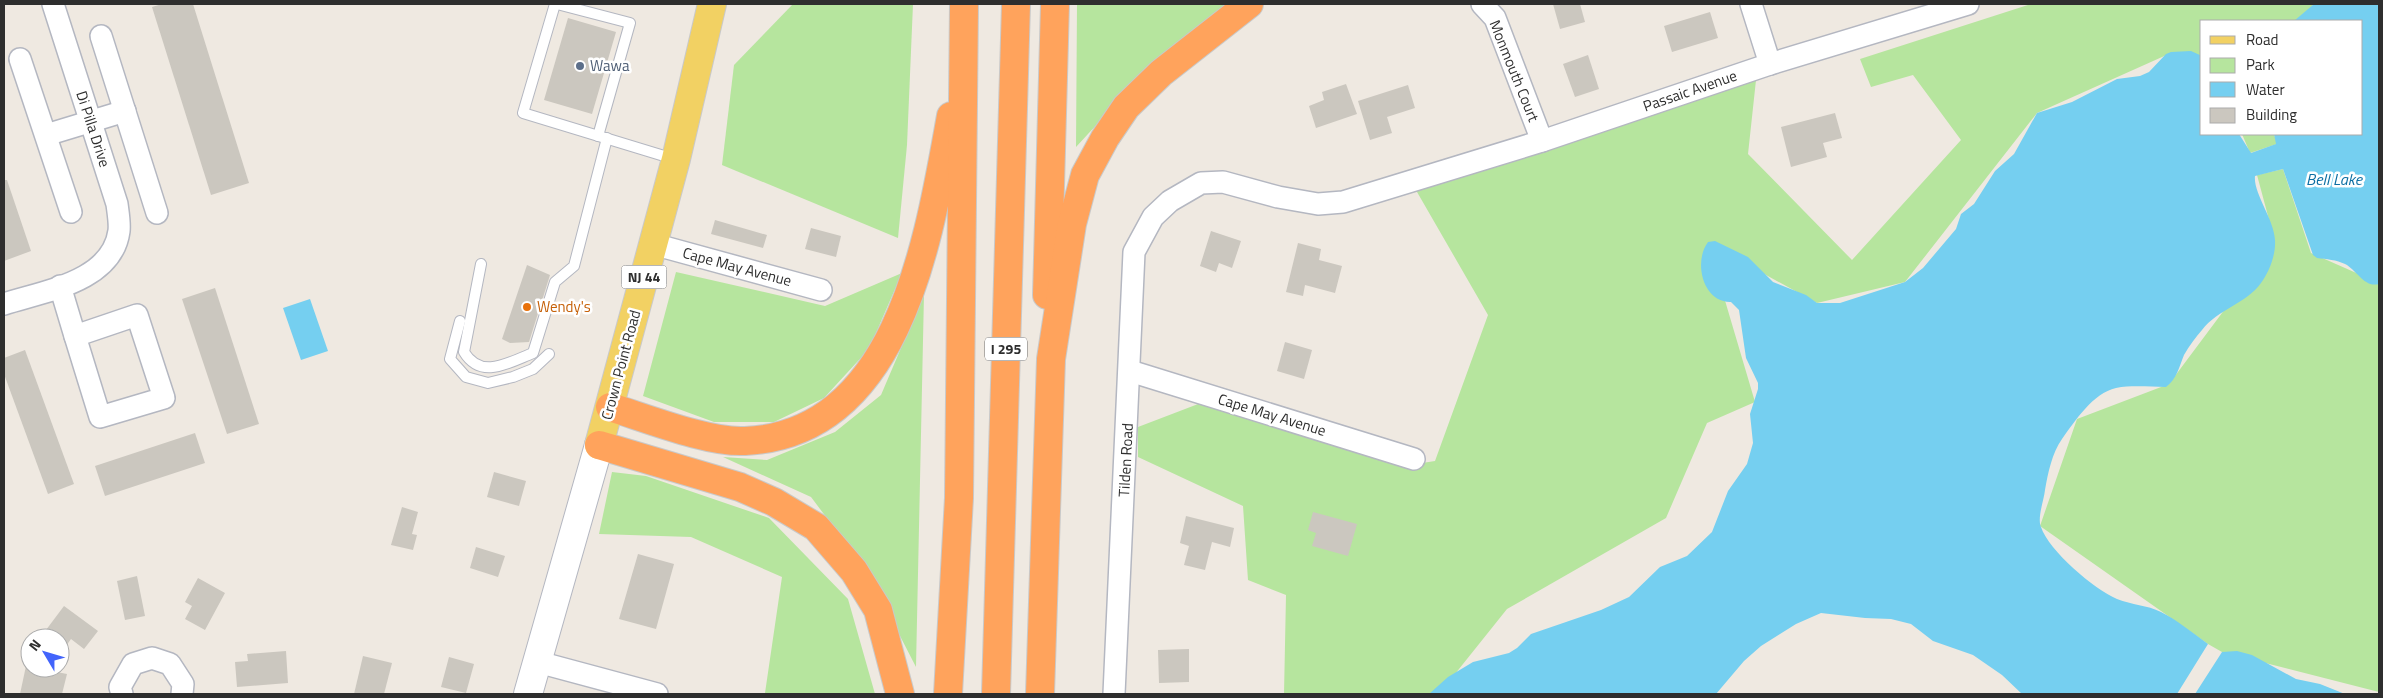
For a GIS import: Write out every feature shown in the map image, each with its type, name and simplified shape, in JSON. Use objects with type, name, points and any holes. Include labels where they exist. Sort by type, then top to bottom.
[{"type":"highway","points":[[948,694],[959,498],[964,4]]},
{"type":"highway","name":"I 295","points":[[996,694],[1016,4]]},
{"type":"highway","points":[[1040,694],[1051,359],[1047,290],[1055,4]]},
{"type":"highway","points":[[1051,359],[1072,224],[1085,175],[1105,138],[1126,107],[1161,73],[1249,4]]},
{"type":"highway","points":[[610,407],[710,437],[743,441],[780,437],[814,424],[841,404],[867,378],[890,339],[914,276],[930,218],[965,41]]},
{"type":"highway","points":[[599,445],[740,487],[774,502],[816,527],[854,570],[878,610],[900,694]]},
{"type":"main road","name":"Crown Point Road","points":[[528,694],[610,407],[676,159],[712,4]]},
{"type":"street","name":"Di Pilla Drive","points":[[53,4],[117,204],[119,231],[110,256],[91,273],[60,286]]},
{"type":"street","name":"Monmouth Court","points":[[1482,4],[1495,18],[1542,141]]},
{"type":"street","points":[[1751,4],[1770,64]]},
{"type":"street","name":"Passaic Avenue","points":[[1146,228],[1153,217],[1170,202],[1201,183],[1223,182],[1278,197],[1318,204],[1343,202],[1542,141],[1770,64],[1968,4]]},
{"type":"street","points":[[102,36],[157,213]]},
{"type":"street","points":[[20,59],[71,212]]},
{"type":"street","points":[[46,136],[125,111]]},
{"type":"street","name":"Tilden Road","points":[[1114,694],[1134,252],[1146,228]]},
{"type":"street","name":"Cape May Avenue","points":[[653,244],[820,290]]},
{"type":"street","points":[[4,304],[60,286],[74,336],[100,417],[164,398],[137,316],[74,336]]},
{"type":"street","name":"Cape May Avenue","points":[[1130,371],[1414,459]]},
{"type":"street","points":[[122,694],[120,687],[133,664],[152,658],[170,664],[183,684],[182,694]]},
{"type":"street","points":[[538,662],[657,694]]},
{"type":"lane","points":[[480,264],[464,352],[471,364],[486,369],[533,353],[555,282],[574,266],[602,137],[630,23],[556,4],[523,113],[602,137],[676,159]]},
{"type":"lane","points":[[460,320],[450,359],[466,377],[488,383],[513,377],[533,369],[549,354]]},
{"type":"green space","points":[[793,4],[913,4],[907,145],[898,238],[722,165],[734,65]]},
{"type":"green space","points":[[1077,4],[1233,4],[1146,71],[1076,147]]},
{"type":"green space","points":[[2031,4],[2314,4],[2299,20],[2200,20],[2200,60],[2171,53],[2037,113],[1905,282],[1817,303],[1708,243],[1755,402],[1707,423],[1666,518],[1507,609],[1439,694],[1284,694],[1286,595],[1248,580],[1243,506],[1138,457],[1138,427],[1206,401],[1403,466],[1435,461],[1488,315],[1413,185],[1756,80],[1748,154],[1852,260],[1961,140],[1913,75],[1871,87],[1860,59]]},
{"type":"green space","points":[[2242,135],[2274,135],[2277,144],[2250,153]]},
{"type":"green space","points":[[2283,169],[2311,253],[2379,283],[2379,692],[2222,652],[2040,526],[2077,419],[2169,384],[2275,242],[2257,175]]},
{"type":"green space","points":[[676,272],[825,306],[902,273],[869,349],[824,398],[774,422],[714,422],[643,396]]},
{"type":"green space","points":[[924,294],[916,667],[866,570],[811,497],[723,457],[767,460],[835,432],[881,395]]},
{"type":"green space","points":[[612,472],[646,476],[769,518],[848,599],[875,694],[765,693],[782,577],[691,537],[599,534]]},
{"type":"water","name":"Bell Lake","points":[[2314,4],[2379,4],[2379,284],[2374,285],[2365,281],[2345,264],[2317,258],[2313,255],[2283,169],[2255,176],[2257,190],[2274,232],[2275,240],[2273,257],[2264,279],[2248,296],[2216,317],[2202,330],[2184,355],[2175,377],[2166,387],[2135,386],[2116,388],[2100,396],[2085,409],[2056,450],[2049,470],[2041,509],[2040,523],[2046,537],[2062,558],[2085,578],[2117,599],[2161,612],[2208,644],[2177,694],[2022,694],[2002,675],[1973,655],[1933,641],[1911,624],[1891,619],[1821,613],[1796,624],[1761,646],[1744,661],[1716,694],[1429,694],[1448,677],[1473,662],[1509,653],[1531,634],[1601,610],[1629,597],[1660,567],[1687,556],[1712,532],[1728,491],[1747,464],[1753,443],[1750,414],[1758,383],[1746,358],[1739,310],[1731,302],[1721,301],[1713,296],[1703,280],[1701,260],[1708,242],[1715,241],[1748,257],[1773,282],[1806,295],[1817,303],[1840,303],[1905,282],[1923,268],[1956,229],[1961,214],[1974,204],[1995,171],[2014,154],[2037,113],[2072,102],[2117,79],[2140,76],[2149,72],[2166,54],[2171,52],[2191,51],[2200,55],[2200,135],[2240,135],[2251,153],[2276,144],[2274,135],[2363,135],[2363,20],[2295,20]]},
{"type":"water","points":[[310,299],[328,351],[301,360],[283,308]]},
{"type":"water","points":[[2237,651],[2252,655],[2296,679],[2320,684],[2345,694],[2195,694],[2222,652]]},
{"type":"building","points":[[162,4],[193,4],[249,183],[211,195],[152,7]]},
{"type":"building","points":[[1553,4],[1580,4],[1585,22],[1560,29]]},
{"type":"building","points":[[1710,12],[1718,38],[1672,52],[1664,26]]},
{"type":"building","name":"Wawa","points":[[568,18],[616,32],[592,114],[544,100]]},
{"type":"building","points":[[1588,55],[1599,89],[1575,97],[1563,64]]},
{"type":"building","points":[[1346,84],[1357,114],[1316,128],[1309,106],[1324,100],[1322,92]]},
{"type":"building","points":[[1408,85],[1415,108],[1387,117],[1392,133],[1370,140],[1358,101]]},
{"type":"building","points":[[1835,113],[1842,138],[1823,143],[1827,157],[1791,167],[1781,127]]},
{"type":"building","points":[[4,180],[7,180],[31,251],[4,261]]},
{"type":"building","points":[[715,220],[767,235],[763,248],[711,234]]},
{"type":"building","points":[[811,228],[841,236],[836,257],[805,249]]},
{"type":"building","points":[[1211,231],[1241,241],[1232,268],[1219,263],[1216,272],[1200,266]]},
{"type":"building","points":[[1298,243],[1321,249],[1319,260],[1342,266],[1335,293],[1305,285],[1303,296],[1286,292]]},
{"type":"building","name":"Wendy's","points":[[527,265],[550,275],[529,342],[510,343],[502,339]]},
{"type":"building","points":[[215,288],[259,424],[227,434],[182,299]]},
{"type":"building","points":[[1285,342],[1312,350],[1304,379],[1277,371]]},
{"type":"building","points":[[25,350],[74,484],[48,494],[4,374],[4,358]]},
{"type":"building","points":[[195,433],[205,463],[105,496],[95,466]]},
{"type":"building","points":[[494,472],[526,481],[519,506],[487,497]]},
{"type":"building","points":[[402,507],[418,512],[412,534],[417,535],[413,550],[391,545]]},
{"type":"building","points":[[1313,512],[1357,524],[1348,556],[1312,546],[1316,533],[1308,530]]},
{"type":"building","points":[[1186,516],[1234,528],[1230,547],[1212,542],[1205,570],[1184,565],[1189,546],[1180,543]]},
{"type":"building","points":[[476,547],[505,556],[498,577],[470,568]]},
{"type":"building","points":[[638,554],[674,564],[656,629],[619,619]]},
{"type":"building","points":[[137,576],[145,616],[125,620],[117,581]]},
{"type":"building","points":[[198,578],[225,593],[205,630],[185,619],[192,606],[185,602]]},
{"type":"building","points":[[64,606],[98,631],[84,649],[71,639],[70,640],[70,628],[48,628]]},
{"type":"building","points":[[1189,649],[1189,682],[1159,683],[1158,650]]},
{"type":"building","points":[[286,651],[288,683],[237,687],[235,662],[248,661],[247,654]]},
{"type":"building","points":[[363,656],[392,663],[384,694],[354,694]]},
{"type":"building","points":[[449,657],[474,664],[466,693],[441,687]]},
{"type":"building","points":[[23,678],[66,678],[62,694],[20,694]]},
{"type":"place","name":"Wawa","points":[[580,66]]},
{"type":"place","name":"Wendy's","points":[[527,307]]}]
